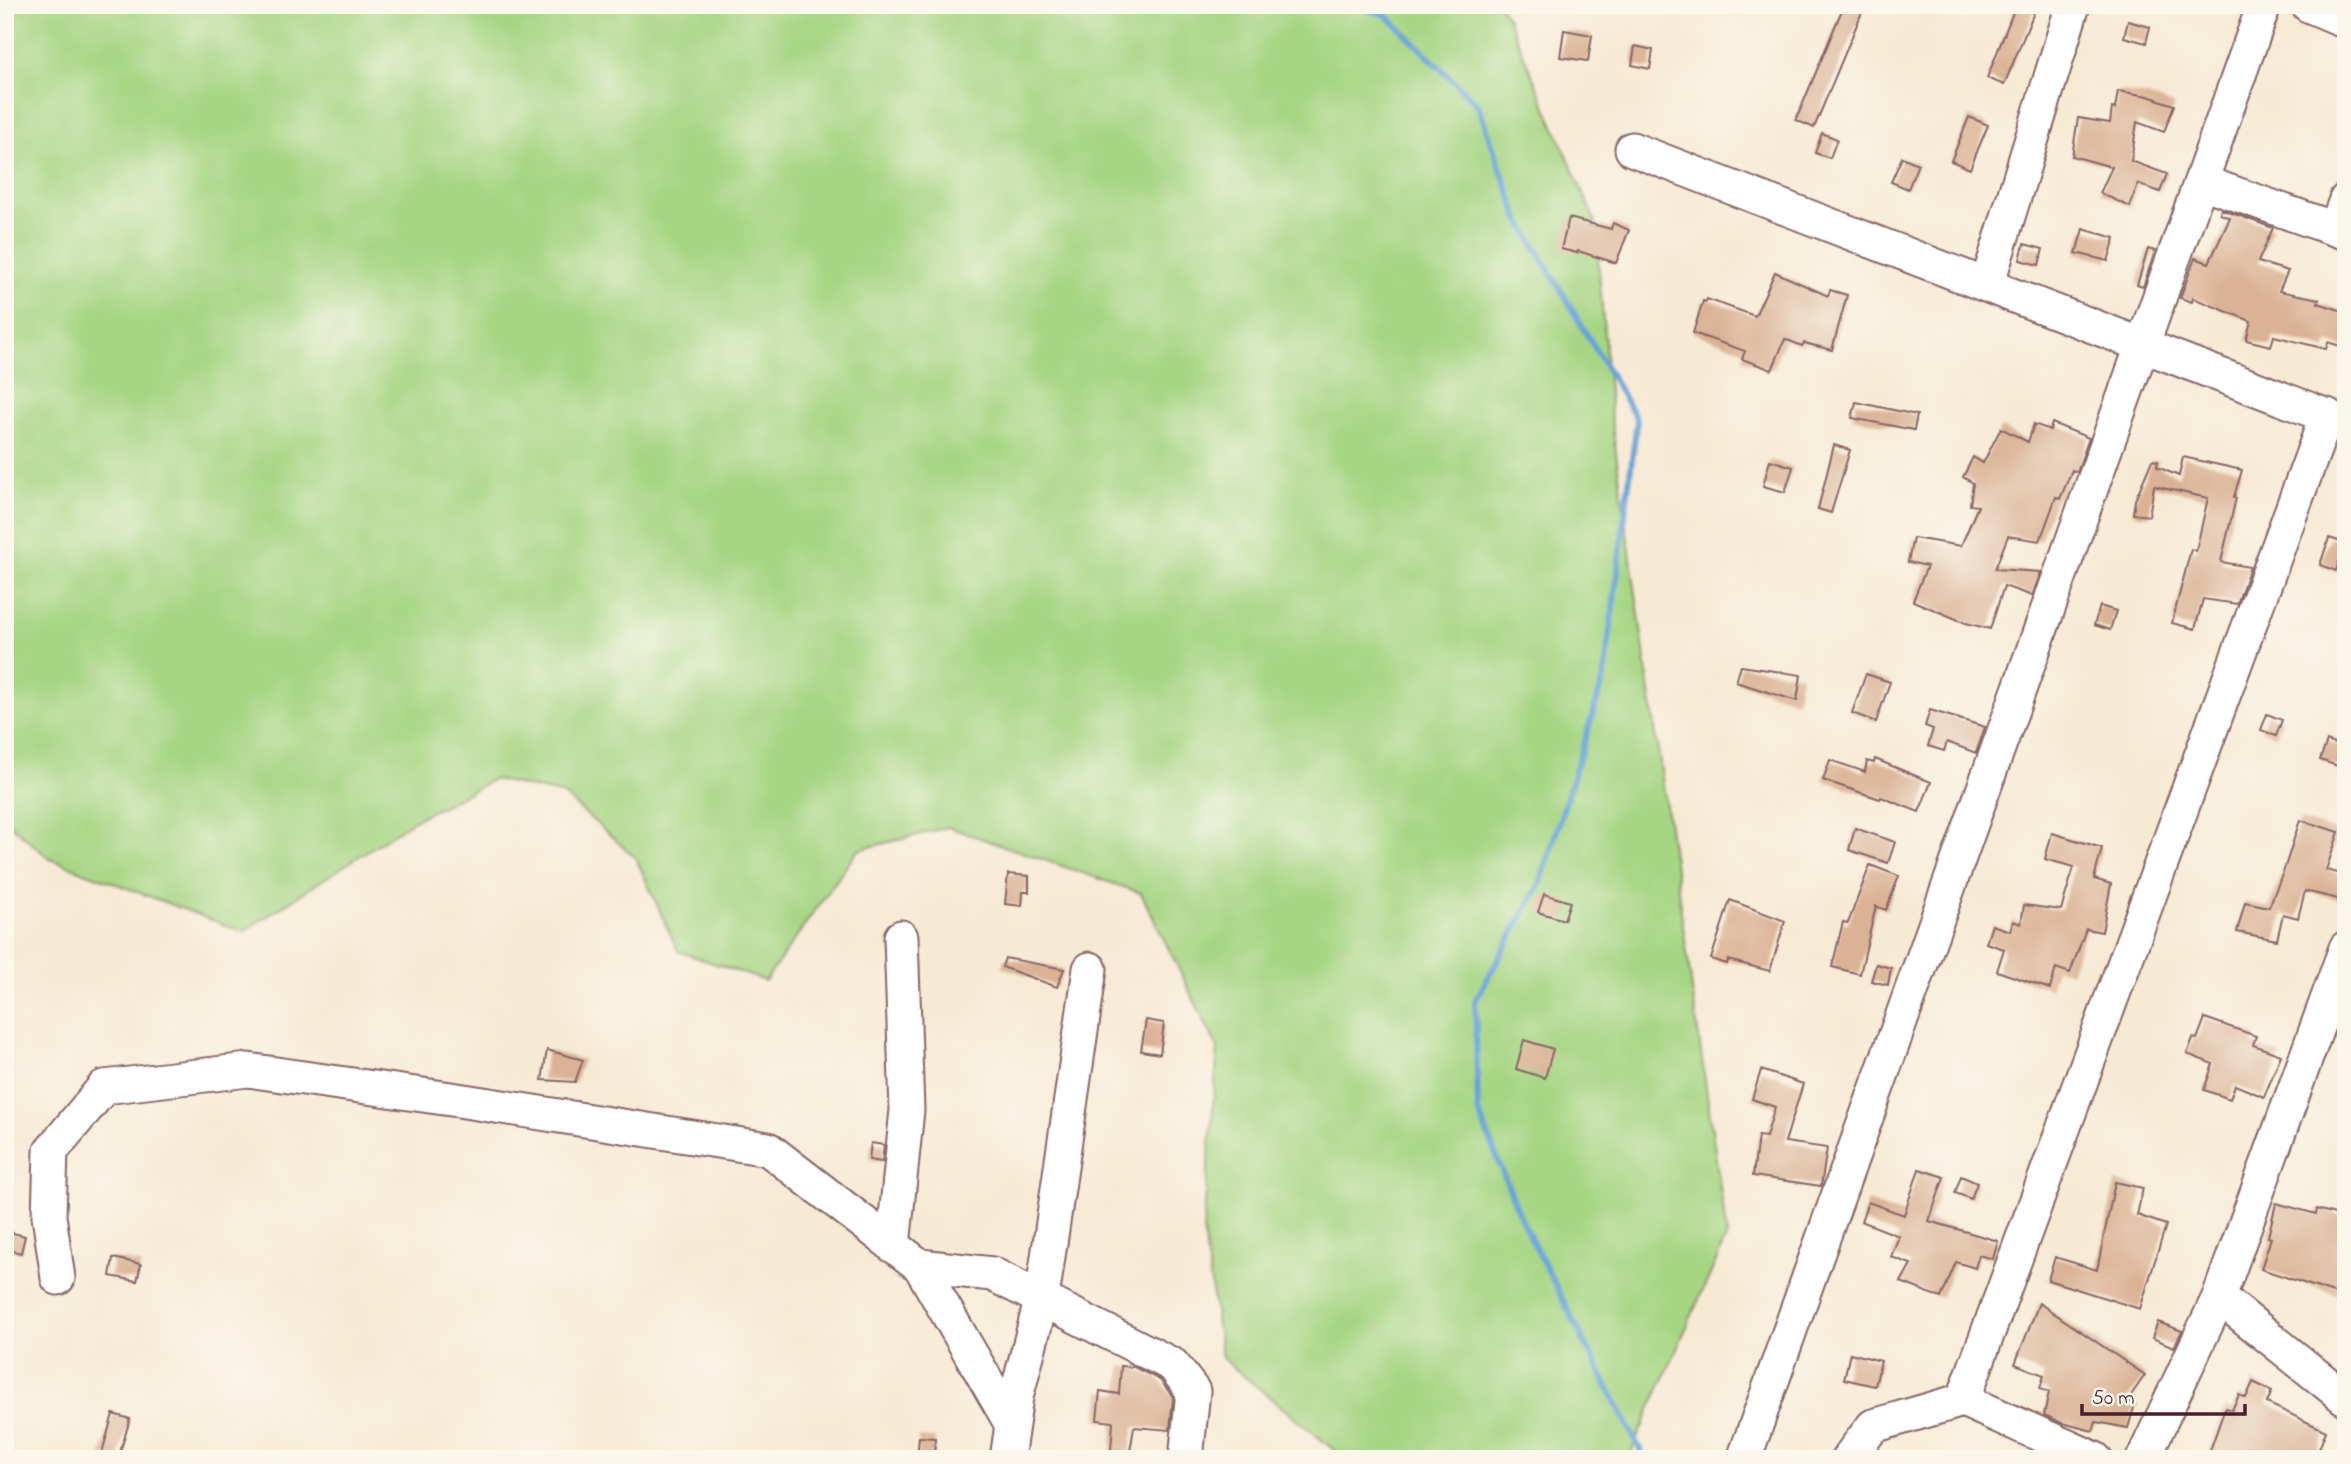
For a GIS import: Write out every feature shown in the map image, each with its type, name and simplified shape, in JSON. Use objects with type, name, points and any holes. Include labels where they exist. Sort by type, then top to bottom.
[{"type":"street","points":[[1744,1459],[2264,5]]},
{"type":"street","points":[[2308,5],[2346,21]]},
{"type":"street","points":[[1987,285],[2074,6]]},
{"type":"street","points":[[1632,149],[2336,419],[1963,1400]]},
{"type":"street","points":[[2202,182],[2342,221]]},
{"type":"street","points":[[893,1246],[907,1110],[901,937]]},
{"type":"street","points":[[2143,1459],[2219,1297],[2346,948]]},
{"type":"street","points":[[1007,1459],[1016,1397],[1042,1298],[1090,969]]},
{"type":"street","points":[[58,1279],[49,1216],[51,1151],[104,1087],[248,1070],[768,1149],[920,1266],[1012,1425]]},
{"type":"street","points":[[920,1266],[992,1274],[1174,1365],[1193,1391],[1186,1459]]},
{"type":"street","points":[[2219,1297],[2346,1399]]},
{"type":"street","points":[[1849,1459],[1873,1426],[1963,1400],[2095,1459]]},
{"type":"green space","points":[[5,5],[1499,5],[1508,19],[1595,221],[1611,418],[1727,1236],[1628,1459],[1345,1459],[1222,1358],[1203,1230],[1218,1048],[1141,893],[948,827],[858,850],[765,981],[678,951],[636,858],[564,795],[494,779],[416,819],[243,932],[50,859],[5,820]]},
{"type":"building","points":[[1844,5],[1865,5],[1814,128],[1796,120]]},
{"type":"building","points":[[2016,5],[2037,5],[2004,85],[1987,78]]},
{"type":"building","points":[[2128,21],[2150,27],[2146,43],[2124,37]]},
{"type":"building","points":[[1564,30],[1592,35],[1588,61],[1560,57]]},
{"type":"building","points":[[1635,46],[1653,50],[1650,69],[1632,65]]},
{"type":"building","points":[[2118,91],[2148,96],[2174,105],[2164,132],[2137,122],[2131,161],[2167,174],[2160,192],[2138,184],[2130,207],[2100,193],[2112,167],[2072,156],[2078,118],[2110,123]]},
{"type":"building","points":[[1969,117],[1988,125],[1970,169],[1951,161]]},
{"type":"building","points":[[1822,133],[1837,139],[1830,158],[1815,153]]},
{"type":"building","points":[[1902,157],[1918,164],[1908,189],[1891,182]]},
{"type":"building","points":[[2221,209],[2273,228],[2258,262],[2288,271],[2279,291],[2319,299],[2318,303],[2346,312],[2346,348],[2328,342],[2326,349],[2274,336],[2271,346],[2246,340],[2251,321],[2193,298],[2192,302],[2180,298],[2195,258],[2209,263],[2230,218],[2220,214]]},
{"type":"building","points":[[1569,218],[1611,229],[1613,223],[1629,230],[1616,263],[1578,251],[1577,253],[1561,249]]},
{"type":"building","points":[[2083,229],[2115,238],[2108,261],[2076,253]]},
{"type":"building","points":[[2024,244],[2043,249],[2039,265],[2020,260]]},
{"type":"building","points":[[2148,249],[2155,251],[2143,287],[2137,285]]},
{"type":"building","points":[[1775,272],[1828,296],[1830,290],[1847,295],[1832,350],[1804,343],[1802,346],[1785,339],[1772,370],[1742,359],[1745,351],[1693,333],[1703,301],[1706,302],[1707,299],[1755,316]]},
{"type":"building","points":[[1856,402],[1917,415],[1914,430],[1852,418]]},
{"type":"building","points":[[2052,423],[2089,438],[2077,472],[2072,470],[2060,499],[2056,497],[2040,541],[2008,536],[1995,569],[2041,572],[2032,596],[2004,586],[1990,629],[1966,623],[1913,601],[1927,566],[1908,562],[1913,538],[1961,546],[1978,506],[1970,505],[1973,483],[1963,477],[1973,457],[1983,463],[2001,428],[2028,442],[2034,424],[2050,430]]},
{"type":"building","points":[[1834,445],[1850,450],[1831,513],[1818,509]]},
{"type":"building","points":[[2183,457],[2242,470],[2221,562],[2250,567],[2237,604],[2203,599],[2195,629],[2172,623],[2191,549],[2196,551],[2208,498],[2154,486],[2149,516],[2133,514],[2135,500],[2152,460],[2158,461],[2157,467],[2179,476]]},
{"type":"building","points":[[1770,460],[1793,467],[1785,492],[1763,486]]},
{"type":"building","points":[[2329,538],[2345,543],[2336,571],[2320,565]]},
{"type":"building","points":[[2100,606],[2116,611],[2110,630],[2094,625]]},
{"type":"building","points":[[1741,666],[1801,675],[1797,701],[1736,682]]},
{"type":"building","points":[[1866,674],[1890,682],[1876,722],[1852,713]]},
{"type":"building","points":[[1930,710],[1985,727],[1976,753],[1947,742],[1944,751],[1928,746],[1933,729],[1925,726]]},
{"type":"building","points":[[2267,714],[2282,720],[2276,736],[2261,730]]},
{"type":"building","points":[[2327,741],[2346,748],[2346,769],[2320,760]]},
{"type":"building","points":[[1875,759],[1931,782],[1919,812],[1881,797],[1880,799],[1823,780],[1830,760],[1865,772],[1867,761],[1874,763]]},
{"type":"building","points":[[2300,820],[2339,832],[2326,870],[2346,875],[2346,901],[2305,891],[2298,918],[2283,914],[2277,940],[2237,932],[2245,902],[2269,907]]},
{"type":"building","points":[[1855,828],[1895,842],[1888,863],[1849,850]]},
{"type":"building","points":[[2052,833],[2102,848],[2094,879],[2111,884],[2102,932],[2086,929],[2070,973],[2056,968],[2050,989],[1997,971],[2004,949],[1986,943],[1992,925],[2010,931],[2013,921],[2021,924],[2024,905],[2061,910],[2074,867],[2045,859]]},
{"type":"building","points":[[1870,865],[1899,876],[1886,910],[1876,906],[1860,974],[1832,967],[1843,922],[1848,923]]},
{"type":"building","points":[[1008,874],[1029,876],[1029,892],[1023,892],[1022,906],[1005,904]]},
{"type":"building","points":[[1544,894],[1570,902],[1564,920],[1538,912]]},
{"type":"building","points":[[1730,900],[1785,921],[1770,971],[1728,960],[1727,964],[1711,959]]},
{"type":"building","points":[[1005,958],[1064,969],[1057,987],[1002,967]]},
{"type":"building","points":[[1876,964],[1891,968],[1888,985],[1871,981]]},
{"type":"building","points":[[2205,1018],[2256,1036],[2253,1045],[2281,1055],[2264,1097],[2235,1085],[2230,1099],[2204,1090],[2213,1064],[2187,1054],[2193,1038],[2197,1039]]},
{"type":"building","points":[[1146,1020],[1164,1023],[1160,1054],[1141,1051]]},
{"type":"building","points":[[1524,1040],[1553,1049],[1545,1078],[1516,1069]]},
{"type":"building","points":[[547,1050],[583,1060],[575,1082],[542,1080]]},
{"type":"building","points":[[1761,1070],[1803,1084],[1785,1142],[1827,1148],[1821,1186],[1753,1176],[1758,1136],[1766,1137],[1775,1107],[1752,1099]]},
{"type":"building","points":[[871,1143],[884,1145],[882,1162],[869,1160]]},
{"type":"building","points":[[1919,1169],[1944,1177],[1929,1221],[1998,1241],[1993,1259],[1979,1255],[1975,1268],[1956,1262],[1941,1298],[1901,1282],[1911,1264],[1891,1257],[1899,1236],[1861,1221],[1868,1202],[1904,1215]]},
{"type":"building","points":[[1961,1176],[1977,1183],[1971,1199],[1955,1193]]},
{"type":"building","points":[[2115,1182],[2143,1188],[2137,1215],[2166,1225],[2140,1309],[2048,1280],[2055,1257],[2097,1270]]},
{"type":"building","points":[[2276,1203],[2316,1214],[2317,1209],[2346,1217],[2346,1297],[2261,1269],[2271,1238],[2268,1237]]},
{"type":"building","points":[[9,1232],[25,1236],[21,1253],[5,1249]]},
{"type":"building","points":[[113,1258],[141,1264],[137,1281],[110,1276]]},
{"type":"building","points":[[2039,1303],[2145,1375],[2127,1401],[2135,1404],[2128,1428],[2096,1422],[2093,1431],[2044,1415],[2049,1392],[2040,1389],[2044,1375],[2015,1364]]},
{"type":"building","points":[[2158,1322],[2182,1331],[2174,1347],[2152,1338]]},
{"type":"building","points":[[1850,1353],[1881,1361],[1875,1386],[1844,1379]]},
{"type":"building","points":[[1121,1366],[1134,1367],[1160,1380],[1173,1397],[1170,1430],[1134,1427],[1130,1452],[1111,1451],[1113,1422],[1097,1420],[1100,1391],[1119,1394]]},
{"type":"building","points":[[2253,1382],[2272,1391],[2267,1403],[2326,1431],[2315,1459],[2207,1459],[2225,1408],[2232,1410],[2239,1395],[2246,1398]]},
{"type":"building","points":[[113,1414],[130,1419],[118,1459],[101,1456]]},
{"type":"building","points":[[919,1437],[935,1438],[934,1459],[917,1459]]},
{"type":"waterway","points":[[1351,5],[1386,15],[1478,105],[1518,217],[1637,420],[1604,678],[1540,884],[1475,1001],[1478,1110],[1522,1221],[1645,1459]]}]
